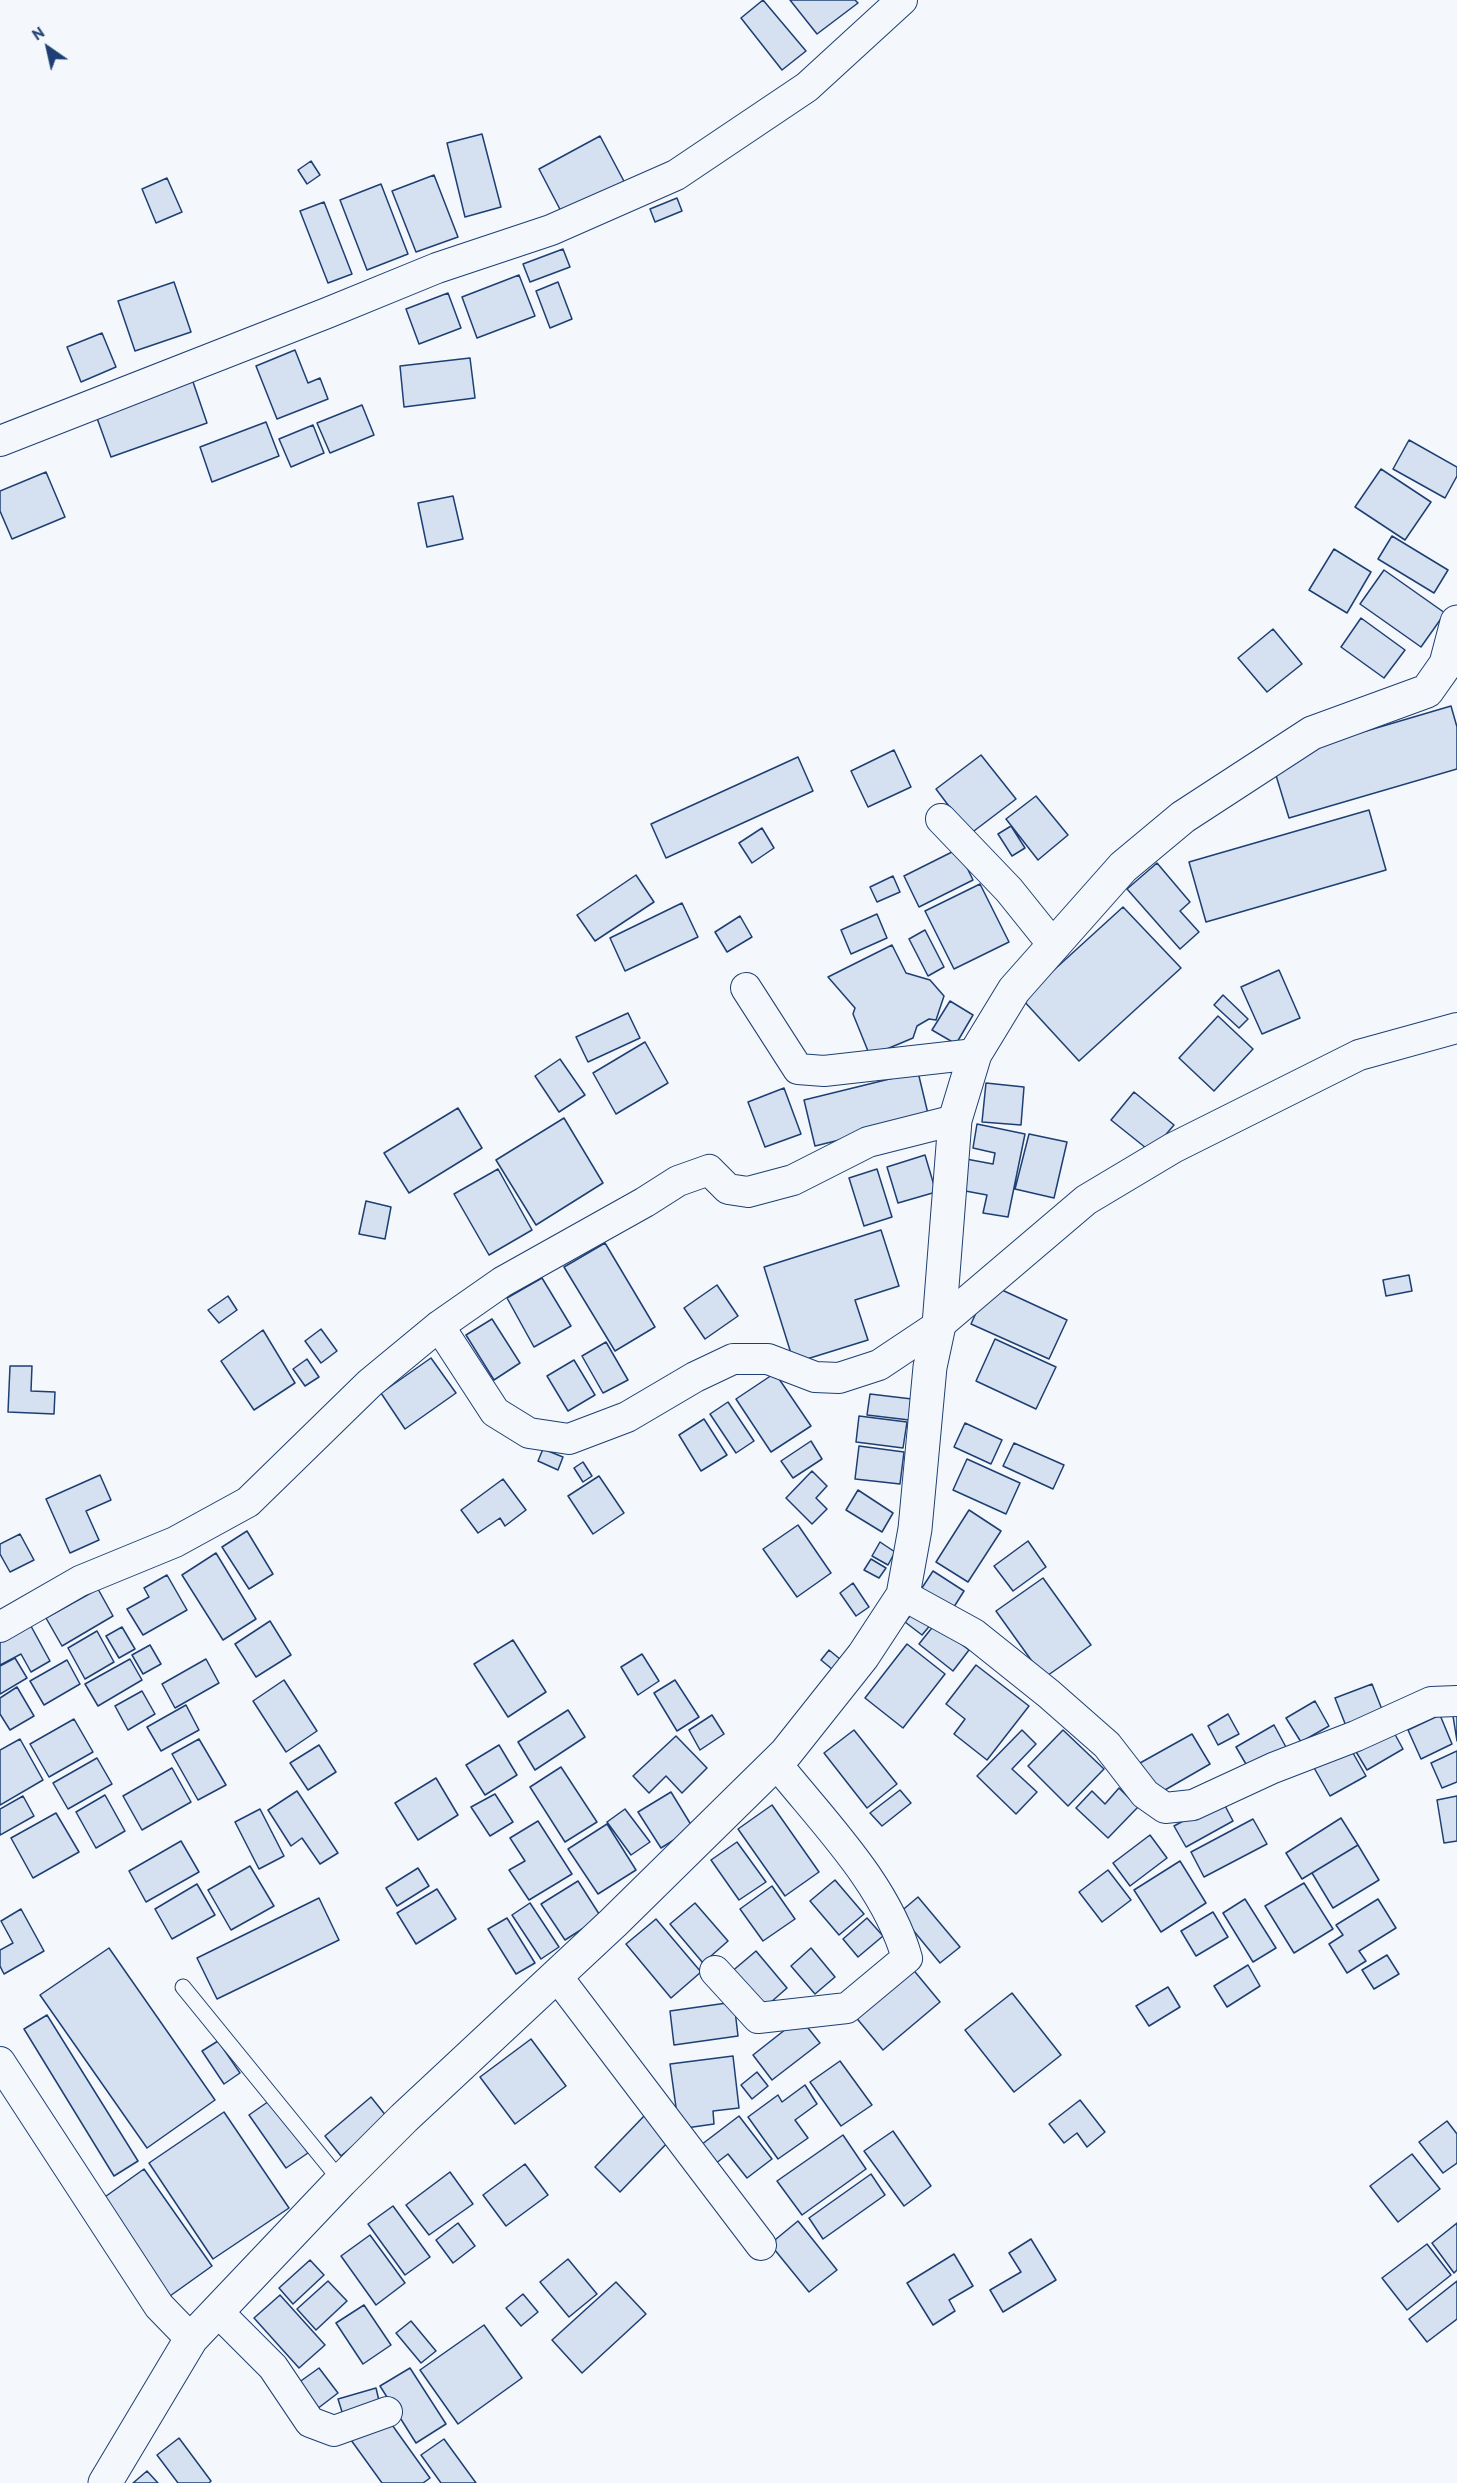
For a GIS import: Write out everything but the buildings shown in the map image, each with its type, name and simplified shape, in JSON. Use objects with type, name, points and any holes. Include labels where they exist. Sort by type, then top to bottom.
[{"type":"street","points":[[0,441],[437,268],[551,230],[676,175],[807,87],[902,0]]},
{"type":"street","points":[[105,2483],[191,2339],[404,2118],[613,1923],[776,1763],[864,1656],[903,1595],[915,1529],[930,1367],[939,1325],[955,1120],[975,1054],[1014,990],[1123,867],[1183,817],[1312,732],[1427,691],[1446,664],[1457,622]]},
{"type":"street","points":[[941,819],[1009,890],[1054,946]]},
{"type":"street","points":[[746,988],[798,1069],[824,1071],[975,1054]]},
{"type":"street","points":[[439,1326],[495,1412],[529,1433],[569,1439],[627,1418],[695,1377],[733,1359],[768,1359],[815,1377],[838,1378],[879,1365],[939,1325],[1086,1200],[1173,1148],[1359,1055],[1457,1028]]},
{"type":"street","points":[[0,1627],[80,1581],[175,1542],[249,1502],[370,1383],[439,1326],[502,1282],[687,1177],[709,1170],[728,1188],[748,1192],[793,1180],[868,1142],[955,1120]]},
{"type":"street","points":[[903,1595],[974,1634],[1049,1694],[1107,1745],[1145,1794],[1165,1808],[1193,1805],[1273,1768],[1356,1736],[1431,1702],[1457,1701]]},
{"type":"street","points":[[715,1971],[758,2018],[847,2008],[907,1958],[903,1942],[867,1875],[776,1763]]},
{"type":"street","points":[[556,1975],[761,2245]]},
{"type":"street","points":[[0,2062],[159,2306],[191,2339]]},
{"type":"street","points":[[217,2311],[273,2367],[310,2422],[334,2431],[387,2412]]},
{"type":"lane","points":[[183,1987],[341,2181]]}]
